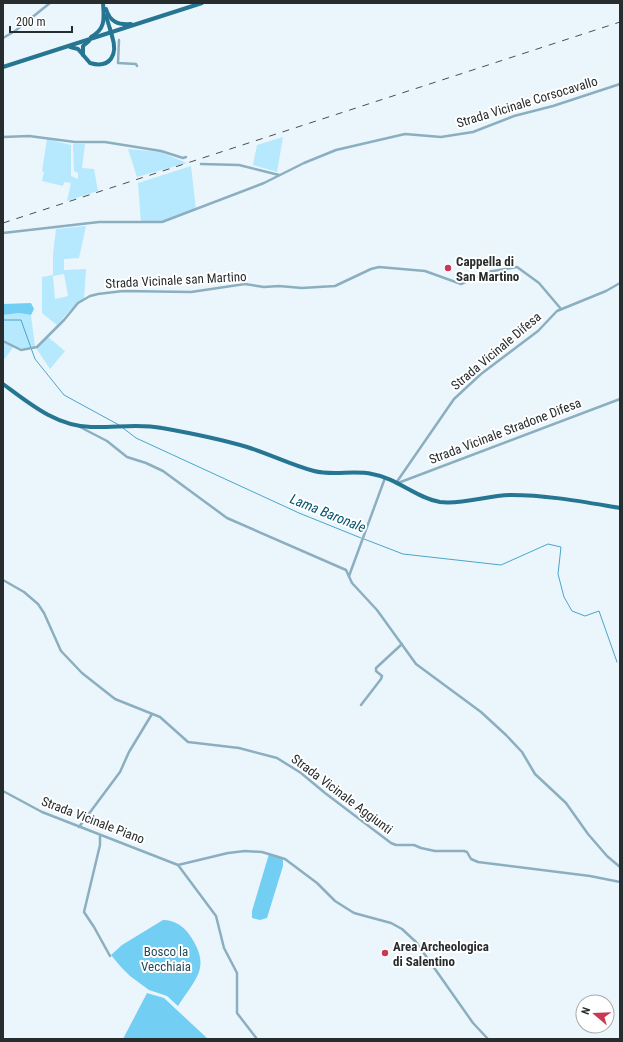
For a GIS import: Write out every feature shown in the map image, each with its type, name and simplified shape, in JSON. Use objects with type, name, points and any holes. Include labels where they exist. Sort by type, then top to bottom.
[{"type":"main road","points":[[103,3],[113,21],[124,24],[139,23]]},
{"type":"main road","points":[[59,49],[73,47],[78,49],[88,62],[95,64],[109,61],[115,50],[103,3]]},
{"type":"main road","points":[[80,43],[94,36],[101,28],[105,16],[103,3]]},
{"type":"main road","points":[[3,67],[202,3]]},
{"type":"main road","points":[[84,57],[82,49],[85,44],[104,35]]},
{"type":"main road","points":[[3,384],[42,412],[78,426],[159,427],[244,446],[316,471],[371,473],[440,502],[512,495],[570,499],[620,508]]},
{"type":"street","points":[[3,38],[15,31],[50,3]]},
{"type":"street","points":[[119,40],[118,63],[136,64],[137,66]]},
{"type":"street","name":"Strada Vicinale Corsocavallo","points":[[3,233],[99,222],[162,222],[250,189],[336,150],[405,134],[445,137],[473,132],[514,116],[553,106],[620,84]]},
{"type":"street","points":[[3,138],[29,136],[75,142],[102,142],[161,151],[183,158],[186,157]]},
{"type":"street","points":[[201,164],[239,165],[279,175]]},
{"type":"street","name":"Strada Vicinale san Martino","points":[[3,341],[21,350],[37,347],[64,320],[78,303],[93,295],[123,291],[191,292],[242,284],[302,288],[335,286],[371,269],[379,268],[425,271],[461,284],[487,272],[518,267],[539,283],[561,309]]},
{"type":"street","name":"Strada Vicinale Difesa","points":[[396,483],[457,396],[481,374],[538,331],[555,313],[561,309],[606,291],[620,283]]},
{"type":"street","name":"Strada Vicinale Stradone Difesa","points":[[396,483],[620,399]]},
{"type":"street","points":[[78,426],[107,440],[127,457],[146,463],[163,471],[228,518],[344,569],[352,584],[374,606],[419,667],[477,709],[503,732],[522,752],[535,774],[566,803],[606,856],[620,867]]},
{"type":"street","points":[[349,576],[385,478]]},
{"type":"street","name":"Strada Vicinale Aggiunti","points":[[3,580],[28,595],[40,606],[60,649],[82,673],[115,699],[164,720],[188,742],[240,748],[277,758],[301,773],[325,793],[394,844],[414,845],[419,848],[435,851],[464,851],[467,852],[471,859],[478,862],[496,863],[590,876],[620,882]]},
{"type":"street","points":[[361,705],[381,679],[382,676],[376,671],[376,668],[402,644]]},
{"type":"street","points":[[79,827],[122,770],[129,752],[152,714]]},
{"type":"street","name":"Strada Vicinale Piano","points":[[3,791],[33,808],[100,836],[160,857],[178,865]]},
{"type":"street","points":[[100,836],[100,845],[84,912],[110,956]]},
{"type":"street","points":[[257,1039],[237,1013],[237,973],[224,948],[216,916],[178,865],[228,853],[262,852],[285,858],[317,883],[335,901],[354,914],[391,923],[402,929],[416,942],[473,1023],[488,1039]]},
{"type":"shaded area","points":[[283,137],[277,172],[253,165],[257,145]]},
{"type":"shaded area","points":[[47,139],[71,145],[71,176],[78,179],[78,173],[74,171],[73,144],[85,144],[82,168],[94,169],[98,191],[67,201],[71,183],[64,182],[63,186],[42,181]]},
{"type":"shaded area","points":[[128,149],[160,152],[187,163],[137,177]]},
{"type":"shaded area","points":[[191,166],[196,210],[160,222],[141,223],[138,183]]},
{"type":"shaded area","points":[[86,226],[79,258],[64,259],[64,270],[86,269],[84,299],[70,310],[57,325],[42,313],[42,277],[53,275],[53,254],[56,229]],"holes":[[[64,274],[68,296],[55,299],[53,276]]]},
{"type":"shaded area","points":[[19,313],[31,315],[35,346],[19,349],[14,346],[3,361],[3,315]]},
{"type":"shaded area","points":[[48,337],[65,351],[50,369],[36,348]]},
{"type":"green space","points":[[31,303],[34,309],[31,315],[19,313],[3,315],[3,304]]},
{"type":"green space","points":[[269,854],[283,859],[283,866],[267,918],[260,920],[252,918],[252,911]]},
{"type":"green space","name":"Bosco la Vecchiaia","points":[[163,920],[172,921],[186,930],[197,948],[200,957],[199,973],[178,1006],[167,996],[149,990],[130,976],[111,955],[122,945]]},
{"type":"green space","name":"Bosco la Vecchiaia","points":[[147,993],[164,998],[208,1039],[123,1039]]},
{"type":"waterway","name":"Lama Baronale","points":[[3,320],[21,320],[35,359],[64,395],[119,425]]},
{"type":"waterway","name":"Lama Baronale","points":[[123,428],[136,438],[299,513],[361,538]]},
{"type":"waterway","name":"Lama Baronale","points":[[364,539],[403,554],[501,565],[548,544],[561,547],[558,574],[564,597],[572,611],[585,616],[599,611],[617,662]]},
{"type":"railway","points":[[3,223],[620,22]]},
{"type":"place","name":"Cappella di San Martino","points":[[448,268]]},
{"type":"place","name":"Area Archeologica di Salentino","points":[[385,953]]}]
